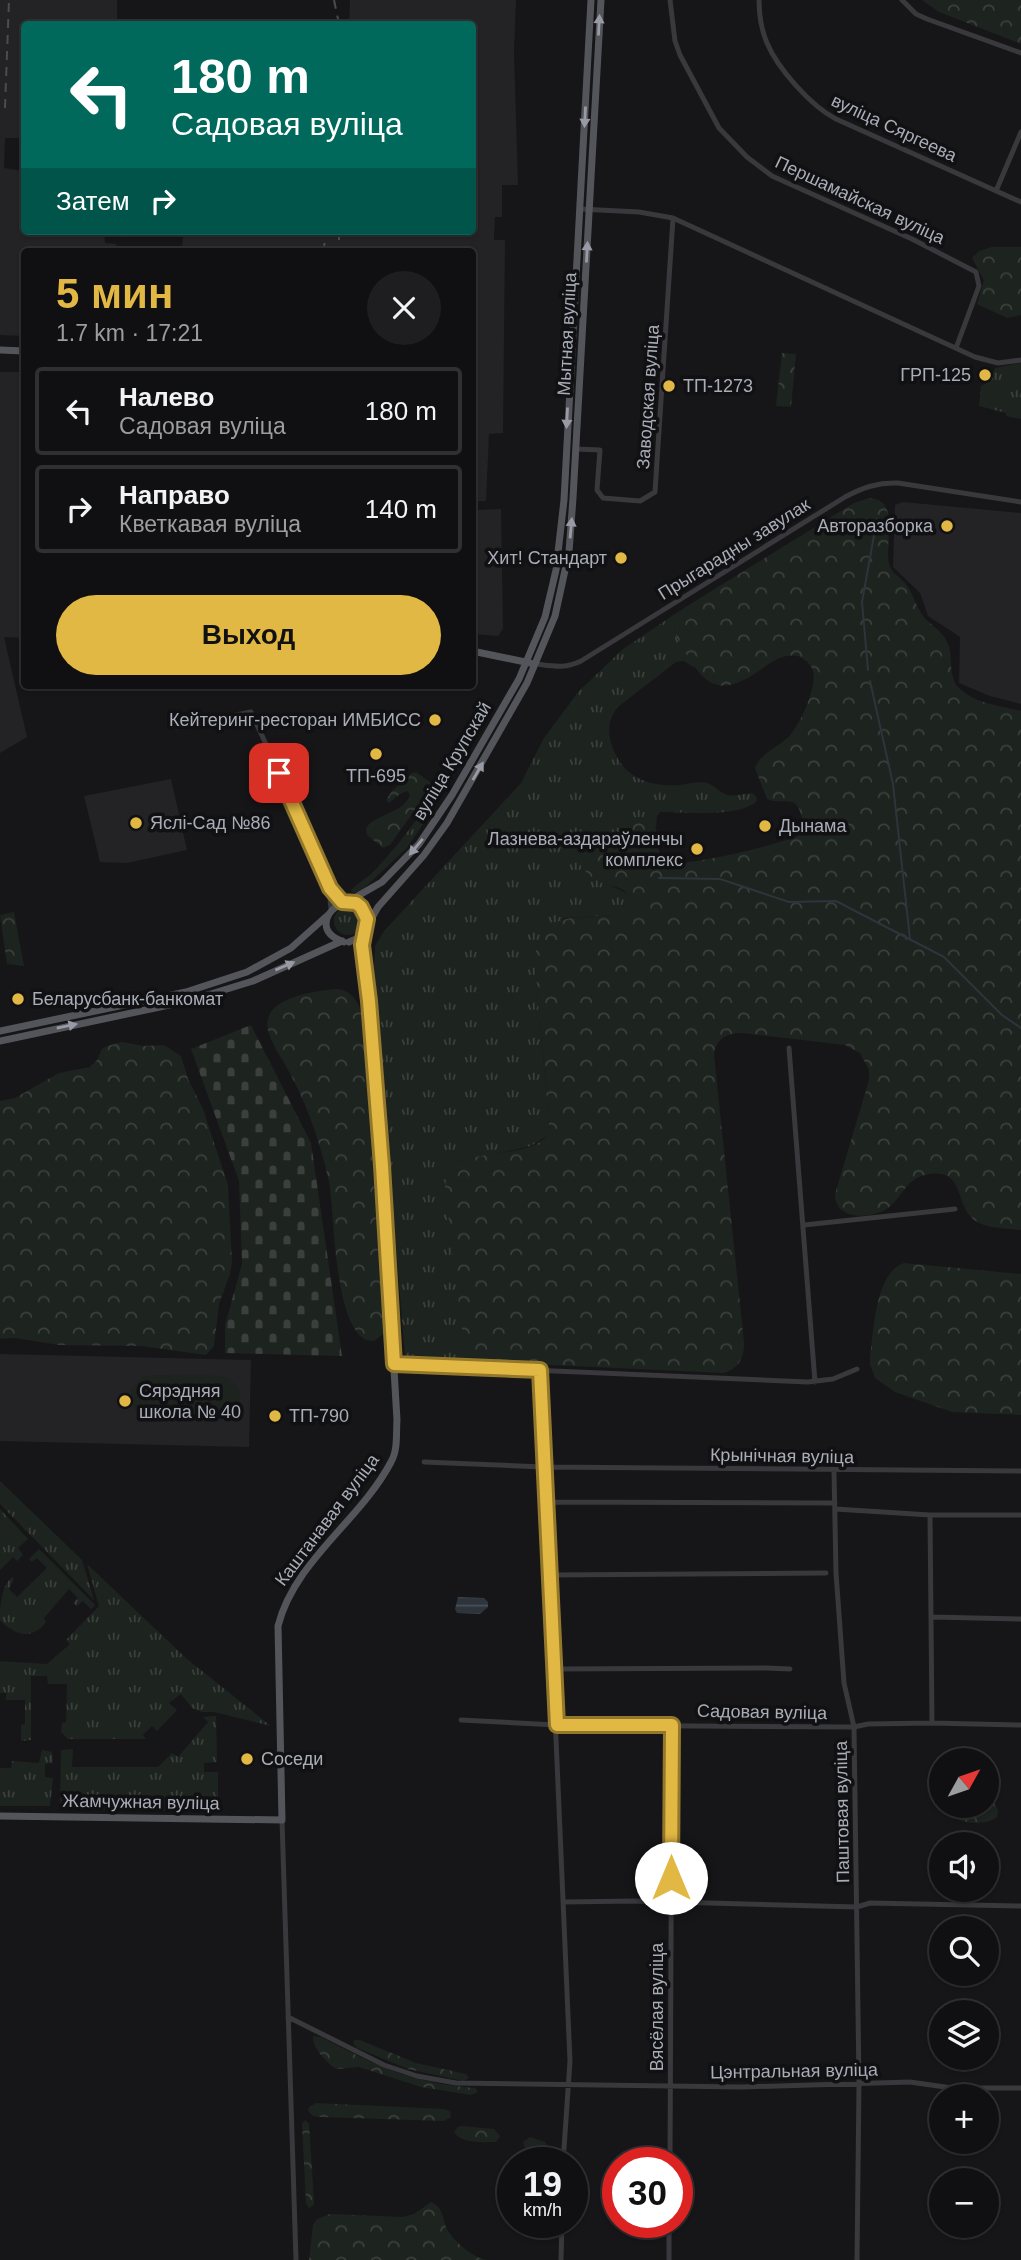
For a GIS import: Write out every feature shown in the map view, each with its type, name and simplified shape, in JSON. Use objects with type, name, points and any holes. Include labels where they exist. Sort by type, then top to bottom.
[{"type":"main road","name":"Мытная вуліца","points":[[527,663],[545,617],[561,541],[591,0]]},
{"type":"main road","name":"Мытная вуліца","points":[[536,664],[555,616],[569,552],[601,0]]},
{"type":"main road","points":[[0,350],[21,351]]},
{"type":"main road","points":[[476,652],[536,664]]},
{"type":"main road","name":"вуліца Крупскай","points":[[346,901],[382,882],[426,835],[527,663]]},
{"type":"main road","name":"вуліца Крупскай","points":[[366,928],[378,907],[424,855],[447,823],[536,664]]},
{"type":"main road","points":[[0,1031],[186,992],[247,972],[291,948],[330,912],[346,901],[356,903],[365,912],[366,928],[362,945],[336,939],[328,928],[330,912]]},
{"type":"main road","points":[[0,1041],[188,1001],[253,981],[361,937],[366,928]]},
{"type":"main road","name":"Каштанавая вуліца","points":[[282,1820],[278,1626],[283,1608],[292,1589],[369,1494],[391,1462],[395,1451],[397,1420],[381,1152],[362,945]]},
{"type":"main road","name":"Жамчужная вуліца","points":[[0,1816],[282,1820]]},
{"type":"street","name":"Першамайская вуліца","points":[[670,0],[675,41],[680,55],[719,128],[747,157],[772,176],[912,239],[976,272],[979,286],[956,348]]},
{"type":"street","name":"вуліца Сяргеева","points":[[759,0],[761,26],[769,48],[807,97],[821,110],[1021,202]]},
{"type":"street","points":[[902,0],[916,14],[927,19],[1021,53]]},
{"type":"street","points":[[996,191],[1021,132]]},
{"type":"street","points":[[580,209],[639,212],[673,218],[956,348],[991,362],[1021,360]]},
{"type":"street","name":"Заводская вуліца","points":[[576,449],[600,450],[597,490],[603,498],[640,501],[655,492],[673,218]]},
{"type":"street","name":"Прыгарадны завулак","points":[[536,664],[559,668],[571,666],[856,491],[883,483],[1021,502]]},
{"type":"street","points":[[177,727],[251,712],[330,888],[330,912]]},
{"type":"street","points":[[330,888],[346,901]]},
{"type":"street","points":[[789,1048],[815,1382]]},
{"type":"street","points":[[804,1225],[955,1209]]},
{"type":"street","points":[[394,1364],[815,1382],[833,1379],[857,1369]]},
{"type":"street","points":[[540,1370],[570,2061],[564,2147]]},
{"type":"street","name":"Крынічная вуліца","points":[[424,1462],[543,1467],[1021,1471]]},
{"type":"street","name":"Паштовая вуліца","points":[[834,1471],[836,1573],[845,1696],[854,1727],[859,2083],[857,2260]]},
{"type":"street","points":[[546,1502],[835,1506],[930,1515],[1021,1515]]},
{"type":"street","points":[[930,1515],[932,1723]]},
{"type":"street","points":[[549,1575],[826,1573]]},
{"type":"street","points":[[932,1617],[1021,1619]]},
{"type":"street","points":[[554,1669],[789,1670]]},
{"type":"street","name":"Садовая вуліца","points":[[461,1720],[557,1725],[1021,1725]]},
{"type":"street","name":"Вясёлая вуліца","points":[[670,2147],[672,1725]]},
{"type":"street","points":[[282,1820],[296,2260]]},
{"type":"street","name":"Паштовая вуліца","points":[[564,1902],[634,1901],[857,1907]]},
{"type":"street","points":[[857,1907],[870,1903],[1021,1906]]},
{"type":"street","name":"Цэнтральная вуліца","points":[[288,2017],[384,2065],[417,2076],[456,2083],[670,2086],[910,2082],[953,2088],[1021,2088]]},
{"type":"street","points":[[561,2260],[562,2238]]},
{"type":"street","points":[[669,2238],[669,2260]]},
{"type":"shaded area","points":[[0,0],[117,0],[117,21],[21,21],[21,138],[5,138],[4,168],[21,171],[21,235],[104,235],[105,243],[116,244],[117,248],[21,248],[21,336],[0,335]]},
{"type":"shaded area","points":[[350,0],[516,0],[514,51],[518,185],[502,185],[502,217],[495,217],[494,240],[505,240],[503,433],[489,434],[486,501],[476,501],[476,248],[182,248],[183,235],[476,235],[476,21],[349,21]]},
{"type":"shaded area","points":[[0,372],[21,372],[21,638],[4,637],[27,737],[0,753]]},
{"type":"shaded area","points":[[903,502],[1021,513],[1021,704],[990,696],[959,683],[960,637],[928,616],[920,593],[893,567],[895,505]]},
{"type":"shaded area","points":[[501,509],[503,629],[498,636],[476,634],[476,510]]},
{"type":"shaded area","name":"Яслі-Сад №86","points":[[171,779],[187,850],[127,863],[100,862],[84,796]]},
{"type":"shaded area","name":"Сярэдняя школа № 40","points":[[0,1354],[251,1360],[249,1447],[0,1441]]},
{"type":"shaded area","points":[[458,1597],[484,1598],[488,1607],[480,1614],[457,1613],[455,1609]]},
{"type":"green space","points":[[922,0],[1021,0],[1021,44],[939,12]]},
{"type":"green space","points":[[992,247],[1021,247],[1021,315],[1007,318],[977,304],[984,280],[972,258],[979,251]]},
{"type":"green space","points":[[782,353],[796,354],[791,407],[776,406]]},
{"type":"green space","points":[[1021,363],[1021,419],[979,406],[981,386],[990,381],[995,368]]},
{"type":"green space","points":[[869,498],[886,507],[890,567],[908,587],[923,616],[946,639],[956,684],[966,694],[981,701],[1021,711],[1021,1230],[990,1227],[974,1220],[963,1205],[953,1181],[938,1174],[925,1175],[912,1181],[891,1206],[878,1213],[862,1216],[840,1209],[835,1194],[869,1080],[869,1070],[860,1053],[845,1045],[731,1034],[720,1041],[714,1055],[744,1342],[740,1362],[723,1373],[484,1362],[469,1355],[464,1347],[445,1187],[449,1173],[459,1164],[472,1158],[521,1149],[536,1144],[547,1136],[549,1124],[535,966],[537,947],[543,933],[563,920],[623,914],[630,905],[623,890],[596,880],[585,870],[574,852],[573,838],[580,831],[585,831],[616,851],[623,852],[631,845],[633,822],[636,818],[646,818],[654,823],[659,850],[664,859],[678,863],[735,854],[801,834],[803,823],[796,805],[789,801],[767,799],[755,768],[761,758],[787,738],[799,722],[813,686],[811,666],[798,656],[788,656],[775,660],[734,684],[713,684],[704,678],[688,657],[675,632],[675,624],[684,608],[854,503]]},
{"type":"green space","points":[[684,608],[678,615],[674,630],[695,668],[684,661],[676,662],[619,706],[610,725],[612,746],[630,773],[648,782],[669,785],[707,783],[728,795],[752,793],[757,801],[738,810],[725,812],[660,812],[656,828],[654,823],[630,832],[631,845],[628,850],[616,852],[610,848],[610,886],[627,894],[630,902],[627,912],[619,915],[564,918],[537,946],[535,966],[549,1124],[547,1136],[531,1146],[460,1162],[474,1358],[484,1362],[405,1358],[374,968],[375,946],[384,931],[521,783],[544,738],[579,691],[623,649]]},
{"type":"green space","points":[[459,748],[462,750],[455,764],[459,767],[406,849],[362,890],[353,893],[351,890],[376,869],[411,826],[442,780]]},
{"type":"green space","points":[[416,772],[430,782],[431,787],[390,845],[383,848],[367,835],[366,828],[407,801],[410,795],[407,791],[389,803],[386,800],[392,791]]},
{"type":"green space","points":[[348,907],[358,911],[362,921],[358,931],[348,935],[338,931],[334,921],[338,911]]},
{"type":"green space","points":[[14,912],[24,966],[7,964],[0,915]]},
{"type":"green space","points":[[337,989],[353,996],[361,1012],[385,1326],[383,1334],[374,1341],[361,1336],[351,1321],[343,1299],[329,1182],[321,1152],[307,1109],[273,1044],[267,1025],[271,1011],[287,1000],[308,993]]},
{"type":"green space","points":[[251,1025],[311,1143],[342,1356],[225,1353],[225,1325],[242,1264],[239,1181],[191,1049]]},
{"type":"green space","points":[[122,1042],[144,1046],[164,1045],[181,1056],[188,1079],[203,1109],[228,1185],[232,1262],[219,1304],[214,1346],[206,1355],[141,1346],[59,1345],[15,1338],[0,1339],[0,1101],[15,1098],[59,1073],[90,1067],[102,1049]]},
{"type":"green space","points":[[904,1263],[1021,1274],[1021,1415],[952,1412],[895,1392],[875,1378],[870,1357],[878,1304],[887,1278],[894,1269]]},
{"type":"green space","points":[[151,1375],[220,1376],[230,1379],[238,1387],[239,1405],[225,1418],[141,1415],[133,1407],[131,1391],[141,1378]]},
{"type":"green space","points":[[0,1481],[82,1560],[94,1600],[0,1504]]},
{"type":"green space","points":[[0,1509],[28,1539],[18,1548],[23,1555],[17,1561],[13,1557],[0,1570]]},
{"type":"green space","points":[[39,1549],[95,1605],[91,1609],[83,1601],[77,1606],[73,1603],[78,1598],[69,1589],[44,1618],[46,1622],[41,1628],[23,1634],[0,1620],[2,1597],[5,1586],[12,1577],[14,1579],[9,1589],[17,1597],[47,1568],[37,1558],[32,1562],[29,1559]]},
{"type":"green space","points":[[87,1564],[187,1659],[271,1726],[214,1712],[202,1712],[192,1708],[181,1694],[169,1703],[177,1710],[157,1731],[152,1726],[143,1735],[146,1739],[68,1739],[61,1732],[62,1723],[66,1722],[67,1684],[48,1684],[47,1676],[31,1676],[31,1740],[21,1741],[21,1725],[25,1724],[25,1700],[6,1700],[6,1693],[0,1693],[0,1661],[47,1664],[70,1644],[66,1640],[99,1606]]},
{"type":"green space","points":[[216,1716],[217,1762],[204,1763],[204,1772],[218,1772],[218,1808],[213,1812],[65,1809],[60,1805],[61,1750],[73,1749],[72,1767],[158,1767],[172,1753],[178,1757],[208,1722],[203,1717]]},
{"type":"green space","points":[[42,1750],[52,1752],[53,1763],[45,1764],[45,1777],[53,1778],[50,1806],[0,1806],[0,1768],[11,1768],[12,1761],[39,1763]]},
{"type":"green space","points":[[955,1818],[995,1818],[979,1823]]},
{"type":"green space","points":[[313,2036],[321,2037],[395,2072],[432,2082],[475,2088],[478,2092],[471,2095],[421,2087],[359,2067],[337,2069],[320,2054]]},
{"type":"green space","points":[[354,2040],[416,2063],[466,2074],[469,2078],[463,2081],[408,2069],[357,2048]]},
{"type":"green space","points":[[316,2103],[444,2109],[450,2111],[451,2117],[444,2121],[320,2117],[313,2116],[308,2111],[309,2107]]},
{"type":"green space","points":[[305,2120],[309,2124],[314,2201],[314,2205],[309,2208],[306,2203],[302,2124]]},
{"type":"green space","points":[[462,2126],[494,2129],[500,2136],[496,2142],[462,2139],[454,2132]]},
{"type":"green space","points":[[530,2137],[545,2142],[548,2147],[525,2147],[523,2142]]},
{"type":"green space","points":[[431,2202],[440,2210],[454,2239],[486,2260],[309,2260],[313,2225],[317,2219],[330,2214],[403,2217],[414,2214]]},
{"type":"waterway","points":[[868,670],[862,602],[877,519]]},
{"type":"waterway","points":[[870,681],[893,784],[910,939]]},
{"type":"waterway","points":[[659,878],[720,879],[789,902],[836,901],[944,957],[1002,1015],[1021,1028]]},
{"type":"railway","points":[[5,108],[9,0]]},
{"type":"railway","points":[[334,0],[338,21]]},
{"type":"railway","points":[[324,248],[325,235]]},
{"type":"railway","points":[[339,235],[339,248]]},
{"type":"place","name":"ГРП-125","points":[[985,375]]},
{"type":"place","name":"ТП-1273","points":[[669,386]]},
{"type":"place","name":"Авторазборка","points":[[947,526]]},
{"type":"place","name":"Хит! Стандарт","points":[[621,558]]},
{"type":"place","name":"Кейтеринг-ресторан ИМБИСС","points":[[435,720]]},
{"type":"place","name":"ТП-695","points":[[376,754]]},
{"type":"place","name":"Яслі-Сад №86","points":[[136,823]]},
{"type":"place","name":"Дынама","points":[[765,826]]},
{"type":"place","name":"Лазнева-аздараўленчы комплекс","points":[[697,849]]},
{"type":"place","name":"Беларусбанк-банкомат","points":[[18,999]]},
{"type":"place","name":"Сярэдняя школа № 40","points":[[125,1401]]},
{"type":"place","name":"ТП-790","points":[[275,1416]]},
{"type":"place","name":"Соседи","points":[[247,1759]]},
{"type":"route","points":[[279,773],[330,888],[342,902],[349,901],[361,907],[367,919],[368,925],[362,945],[382,1166],[394,1364],[540,1370],[557,1725],[672,1725],[671,1878]]}]
